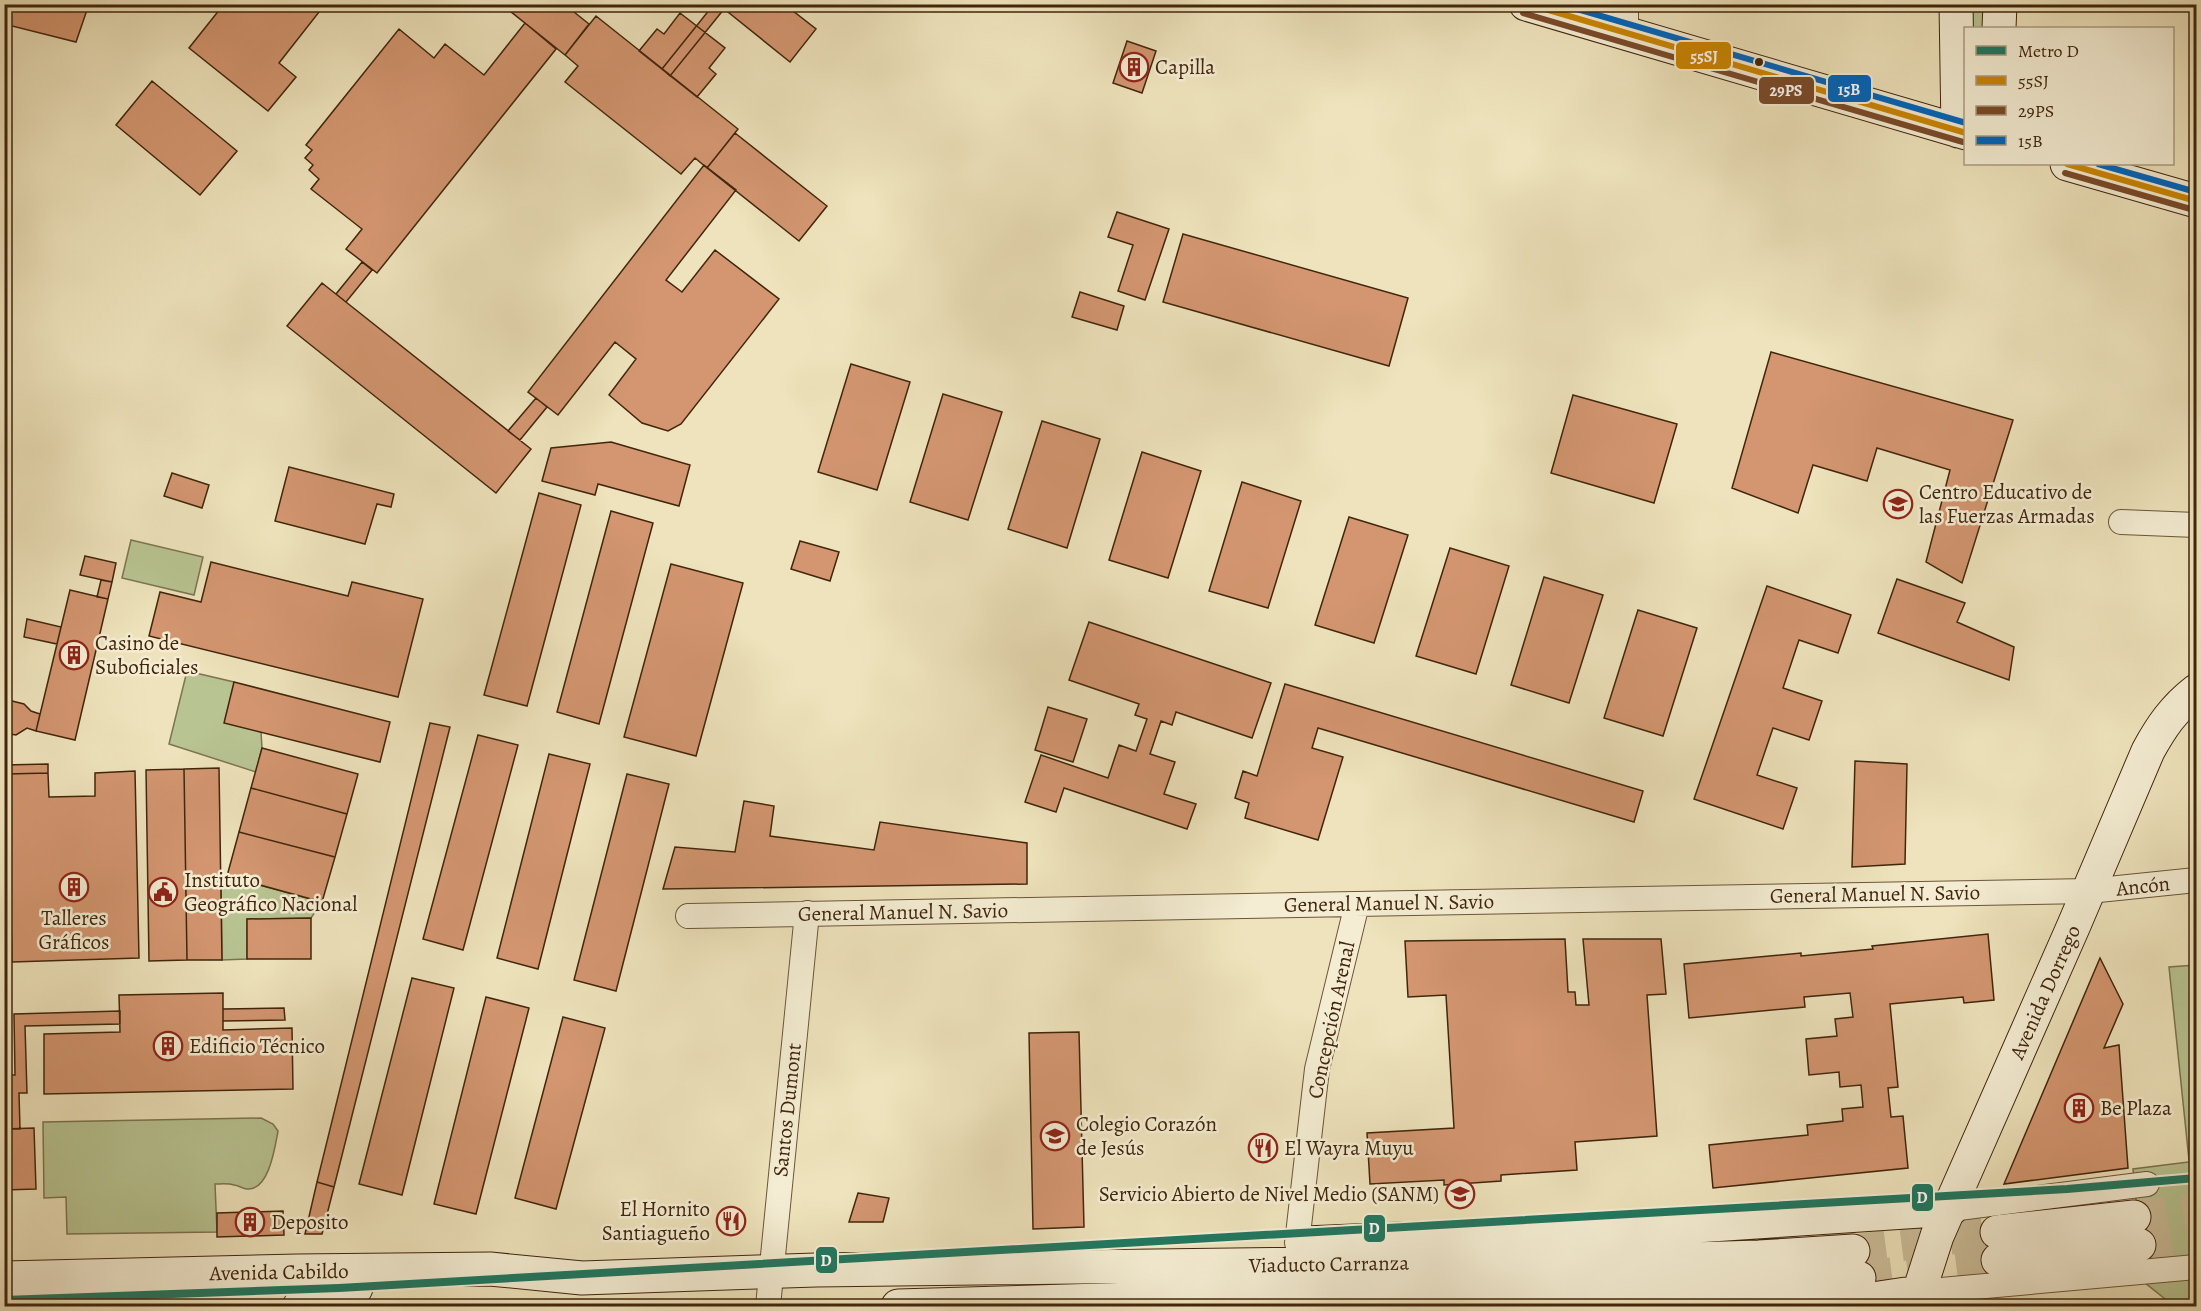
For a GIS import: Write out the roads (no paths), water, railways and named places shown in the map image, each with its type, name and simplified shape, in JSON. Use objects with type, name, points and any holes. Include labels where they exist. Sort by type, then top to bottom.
[{"type":"main road","points":[[1526,4],[1626,20],[1962,132],[1956,4]]},
{"type":"main road","points":[[2000,4],[2000,27]]},
{"type":"main road","points":[[2070,165],[2196,201]]},
{"type":"main road","name":"Avenida Dorrego","points":[[1917,1299],[1937,1236],[1951,1209],[2148,751],[2163,724],[2181,703],[2196,691]]},
{"type":"main road","name":"Avenida Cabildo","points":[[4,1278],[297,1270],[490,1269],[582,1278],[811,1271],[1030,1249],[1297,1243],[1665,1228],[1951,1209]]},
{"type":"main road","points":[[1997,1246],[2134,1245]]},
{"type":"main road","name":"Viaducto Carranza","points":[[811,1271],[1759,1257],[1856,1264],[1725,1284],[898,1306]]},
{"type":"main road","points":[[300,1306],[313,1292],[332,1289],[470,1286],[582,1278]]},
{"type":"main road","points":[[1745,1306],[1917,1299]]},
{"type":"street","points":[[2121,522],[2196,525]]},
{"type":"street","name":"Ancón","points":[[2089,891],[2196,880]]},
{"type":"street","name":"General Manuel N. Savio","points":[[688,916],[2089,891]]},
{"type":"street","name":"Concepción Arenal","points":[[1297,1243],[1317,1069],[1357,904]]},
{"type":"street","name":"Santos Dumont","points":[[768,1306],[807,913]]},
{"type":"street","points":[[1951,1209],[2147,1184]]},
{"type":"street","points":[[1917,1299],[2134,1245],[2196,1267]]},
{"type":"tunnel","points":[[2134,1217],[2196,1210]]},
{"type":"tunnel","points":[[1853,1251],[1997,1232]]},
{"type":"tunnel","points":[[2139,1245],[2196,1239]]},
{"type":"tunnel","points":[[1859,1278],[1998,1260]]},
{"type":"metro line","name":"D","points":[[4,1300],[339,1288],[2067,1189],[2196,1178]]},
{"type":"place","name":"Capilla","points":[[1134,67]]},
{"type":"place","name":"Centro Educativo de las Fuerzas Armadas","points":[[1898,504]]},
{"type":"place","name":"Casino de Suboficiales","points":[[74,655]]},
{"type":"place","name":"Talleres Gráficos","points":[[74,887]]},
{"type":"place","name":"Instituto Geográfico Nacional","points":[[163,892]]},
{"type":"place","name":"Edificio Técnico","points":[[168,1046]]},
{"type":"place","name":"Be Plaza","points":[[2079,1108]]},
{"type":"place","name":"Colegio Corazón de Jesús","points":[[1055,1136]]},
{"type":"place","name":"El Wayra Muyu","points":[[1263,1148]]},
{"type":"place","name":"Servicio Abierto de Nivel Medio (SANM)","points":[[1460,1194]]},
{"type":"place","name":"El Hornito Santiagueño","points":[[731,1221]]},
{"type":"place","name":"Deposito","points":[[250,1222]]}]
